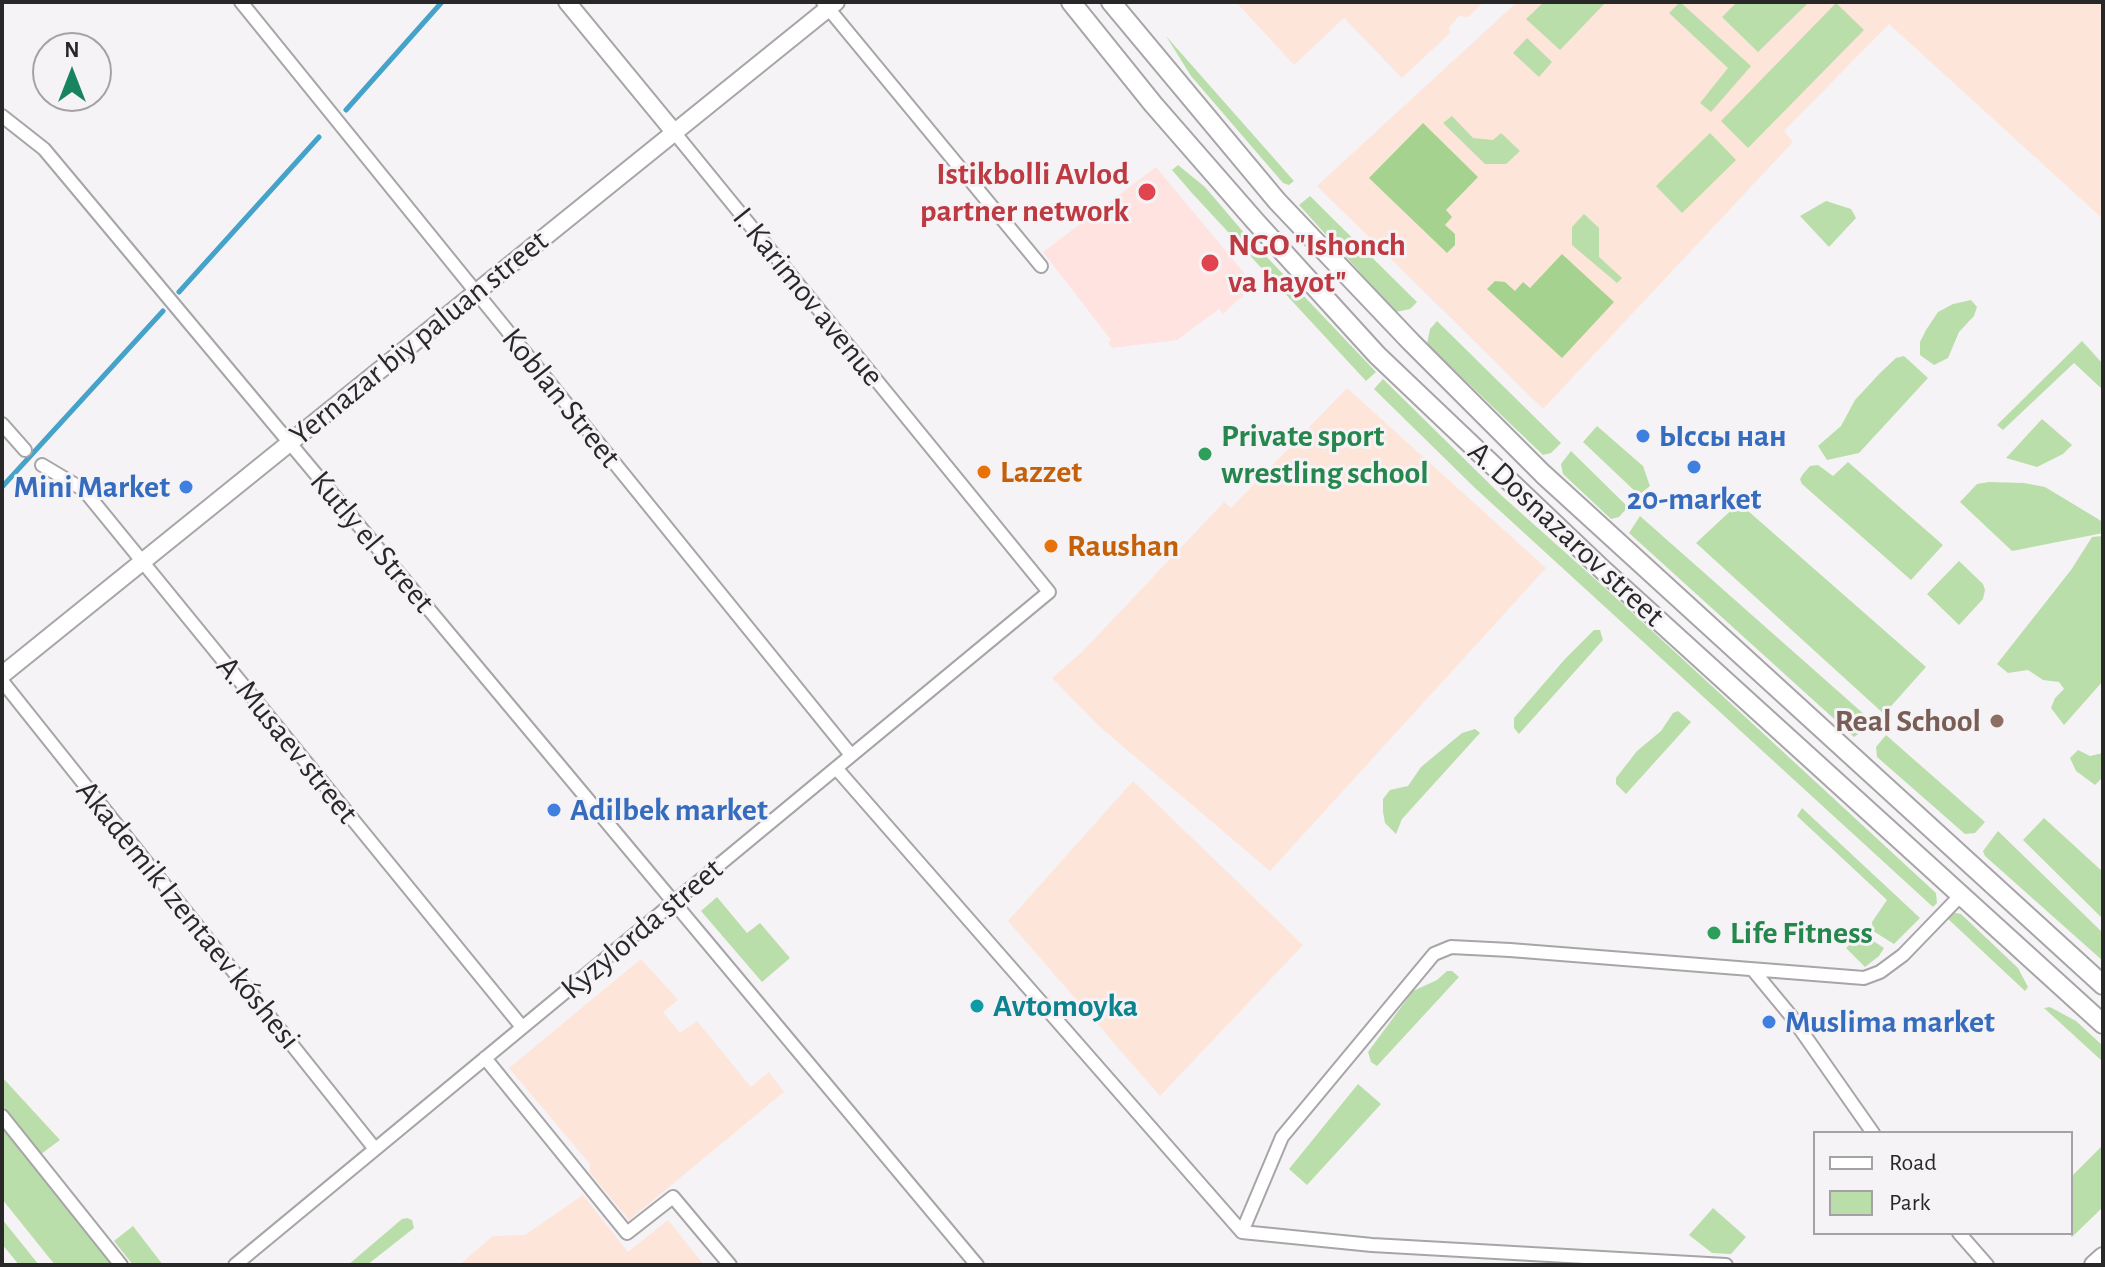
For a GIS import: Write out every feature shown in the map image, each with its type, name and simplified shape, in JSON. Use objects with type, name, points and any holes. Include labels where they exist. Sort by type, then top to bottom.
[{"type":"main road","name":"A. Dosnazarov street","points":[[1071,2],[1153,104],[1377,355],[1603,570],[2103,1024]]},
{"type":"main road","name":"A. Dosnazarov street","points":[[1111,2],[1281,206],[1543,474],[2103,985]]},
{"type":"main road","points":[[2094,1265],[2103,1257]]},
{"type":"street","name":"Koblan Street","points":[[241,2],[851,755]]},
{"type":"street","name":"I. Karimov avenue","points":[[567,2],[1049,592]]},
{"type":"street","name":"Yernazar biy paluan street","points":[[2,678],[140,561],[290,444],[829,4]]},
{"type":"street","points":[[829,4],[1041,266]]},
{"type":"street","name":"Kutly el Street","points":[[2,116],[44,149],[977,1265]]},
{"type":"street","points":[[2,424],[25,450]]},
{"type":"street","name":"A. Musaev street","points":[[42,465],[84,490],[522,1027]]},
{"type":"street","name":"Kyzylorda street","points":[[235,1265],[1049,592]]},
{"type":"street","name":"Akademik Izentaev kóshesi","points":[[2,678],[375,1149]]},
{"type":"street","points":[[836,768],[1242,1232],[1372,1245],[1726,1265]]},
{"type":"street","points":[[1242,1232],[1282,1137],[1434,954],[1451,947],[1864,978],[1880,972],[1903,955],[1961,895]]},
{"type":"street","points":[[1753,970],[1791,1016],[1872,1131]]},
{"type":"street","points":[[485,1058],[627,1233],[673,1197],[730,1265]]},
{"type":"street","points":[[2,1116],[121,1265]]},
{"type":"street","points":[[1961,1235],[1987,1265]]},
{"type":"shaded area","points":[[1236,2],[1484,2],[1468,17],[1459,16],[1449,27],[1450,33],[1402,78],[1344,18],[1294,65]]},
{"type":"shaded area","points":[[1517,2],[2103,2],[2103,219],[1889,24],[1784,131],[1793,142],[1543,409],[1317,186]]},
{"type":"shaded area","points":[[1156,167],[1254,285],[1223,314],[1219,309],[1177,340],[1112,348],[1108,342],[1111,340],[1043,252]]},
{"type":"shaded area","points":[[1347,388],[1546,568],[1270,871],[1100,727],[1052,678],[1083,651],[1224,502],[1231,508]]},
{"type":"shaded area","points":[[1133,781],[1303,945],[1160,1096],[1008,921]]},
{"type":"shaded area","points":[[641,959],[678,1000],[663,1012],[680,1033],[697,1021],[751,1087],[769,1072],[784,1092],[629,1220],[590,1173],[590,1164],[509,1068]]},
{"type":"shaded area","points":[[583,1195],[628,1252],[668,1220],[704,1265],[459,1265],[493,1236],[525,1235]]},
{"type":"green space","points":[[1544,2],[1606,2],[1560,50],[1526,19]]},
{"type":"green space","points":[[1680,2],[1751,66],[1711,112],[1700,103],[1728,68],[1669,13]]},
{"type":"green space","points":[[1737,2],[1809,2],[1758,52],[1722,17]]},
{"type":"green space","points":[[1836,3],[1864,30],[1748,148],[1721,121]]},
{"type":"green space","points":[[1166,36],[1294,181],[1289,185],[1283,183],[1191,76]]},
{"type":"green space","points":[[1527,38],[1552,62],[1539,77],[1513,53]]},
{"type":"green space","points":[[1452,116],[1473,138],[1493,140],[1501,133],[1520,151],[1506,164],[1485,164],[1443,123]]},
{"type":"green space","points":[[1423,123],[1478,177],[1446,210],[1452,217],[1445,225],[1455,234],[1455,245],[1447,253],[1369,178]]},
{"type":"green space","points":[[1710,133],[1736,160],[1682,213],[1656,186]]},
{"type":"green space","points":[[1178,165],[1205,187],[1245,234],[1376,372],[1366,381],[1191,192],[1172,170]]},
{"type":"green space","points":[[1310,196],[1417,302],[1410,309],[1396,312],[1299,205]]},
{"type":"green space","points":[[1826,201],[1851,209],[1856,218],[1829,247],[1800,216]]},
{"type":"green space","points":[[1584,214],[1599,228],[1599,257],[1622,278],[1617,283],[1572,245],[1572,227]]},
{"type":"green space","points":[[1562,254],[1614,302],[1562,358],[1487,289],[1495,281],[1505,282],[1515,291],[1523,282],[1530,288]]},
{"type":"green space","points":[[1971,300],[1977,307],[1974,316],[1959,332],[1948,358],[1934,365],[1920,355],[1920,342],[1938,312]]},
{"type":"green space","points":[[1437,321],[1561,443],[1551,453],[1543,455],[1427,344],[1430,329]]},
{"type":"green space","points":[[2082,341],[2103,364],[2103,390],[2074,363],[2003,430],[1997,425]]},
{"type":"green space","points":[[1904,356],[1928,378],[1859,453],[1827,460],[1818,446],[1841,426],[1855,400],[1880,373],[1896,358]]},
{"type":"green space","points":[[1383,379],[1501,495],[1936,893],[1937,903],[1933,907],[1475,488],[1374,389]]},
{"type":"green space","points":[[2042,419],[2072,445],[2063,454],[2037,467],[2006,458]]},
{"type":"green space","points":[[1597,426],[1643,466],[1650,486],[1639,495],[1583,442]]},
{"type":"green space","points":[[1571,451],[1628,507],[1619,517],[1611,519],[1563,474],[1561,464]]},
{"type":"green space","points":[[1848,462],[1943,545],[1911,580],[1802,484],[1800,479],[1810,466],[1818,465],[1833,476]]},
{"type":"green space","points":[[1989,482],[2045,487],[2103,522],[2103,533],[2012,551],[1960,502],[1977,484]]},
{"type":"green space","points":[[1739,503],[1926,667],[1884,714],[1696,543]]},
{"type":"green space","points":[[1640,516],[1874,723],[1854,737],[1629,533]]},
{"type":"green space","points":[[2103,536],[2103,681],[2064,725],[2051,708],[2064,689],[2059,682],[2043,680],[2028,670],[2008,673],[1997,664],[2071,570],[2092,537]]},
{"type":"green space","points":[[1959,561],[1983,584],[1985,590],[1983,599],[1959,625],[1927,594]]},
{"type":"green space","points":[[1594,630],[1600,630],[1603,640],[1519,734],[1514,728],[1514,718]]},
{"type":"green space","points":[[1678,711],[1691,722],[1626,794],[1616,784],[1616,778],[1637,751],[1661,731],[1673,713]]},
{"type":"green space","points":[[1475,729],[1480,733],[1402,819],[1396,834],[1385,823],[1383,799],[1390,790],[1408,786],[1421,767],[1462,733]]},
{"type":"green space","points":[[1886,735],[1985,822],[1975,833],[1965,834],[1877,757],[1876,747]]},
{"type":"green space","points":[[2078,750],[2090,756],[2103,753],[2103,777],[2095,785],[2076,771],[2070,758]]},
{"type":"green space","points":[[1802,808],[1920,918],[1894,944],[1873,931],[1872,922],[1887,900],[1797,816]]},
{"type":"green space","points":[[2044,818],[2103,872],[2103,919],[2023,840]]},
{"type":"green space","points":[[1998,831],[2103,933],[2103,961],[1985,856],[1983,851]]},
{"type":"green space","points":[[717,897],[747,933],[760,923],[790,958],[762,982],[701,911]]},
{"type":"green space","points":[[1951,912],[1961,914],[2018,968],[2028,987],[2025,991],[1946,917]]},
{"type":"green space","points":[[1861,933],[1884,948],[1865,967],[1846,948]]},
{"type":"green space","points":[[1447,971],[1459,977],[1377,1066],[1371,1062],[1368,1052],[1413,991],[1437,980]]},
{"type":"green space","points":[[2050,1007],[2076,1021],[2103,1046],[2103,1062],[2044,1008]]},
{"type":"green space","points":[[2,1077],[60,1140],[41,1154],[2,1105]]},
{"type":"green space","points":[[1358,1084],[1381,1104],[1307,1185],[1289,1169]]},
{"type":"green space","points":[[2,1126],[113,1265],[55,1265],[2,1199]]},
{"type":"green space","points":[[2103,1145],[2103,1207],[2072,1237],[2070,1235],[2073,1235],[2073,1175]]},
{"type":"green space","points":[[1713,1208],[1746,1237],[1731,1254],[1712,1253],[1689,1235]]},
{"type":"green space","points":[[2,1219],[39,1265],[19,1265],[2,1244]]},
{"type":"green space","points":[[402,1219],[412,1220],[414,1228],[367,1265],[348,1265]]},
{"type":"green space","points":[[133,1226],[163,1265],[133,1265],[114,1241]]},
{"type":"waterway","points":[[346,110],[442,2]]},
{"type":"waterway","points":[[179,292],[319,137]]},
{"type":"waterway","points":[[2,487],[163,311]]},
{"type":"place","name":"Istikbolli Avlod partner network","points":[[1147,192]]},
{"type":"place","name":"NGO \"Ishonch va hayot\"","points":[[1210,263]]},
{"type":"place","name":"Ыссы нан","points":[[1643,436]]},
{"type":"place","name":"Private sport wrestling school","points":[[1205,454]]},
{"type":"place","name":"20-market","points":[[1694,467]]},
{"type":"place","name":"Lazzet","points":[[984,472]]},
{"type":"place","name":"Mini Market","points":[[186,487]]},
{"type":"place","name":"Raushan","points":[[1051,546]]},
{"type":"place","name":"Real School","points":[[1997,721]]},
{"type":"place","name":"Adilbek market","points":[[554,810]]},
{"type":"place","name":"Life Fitness","points":[[1714,933]]},
{"type":"place","name":"Avtomoyka","points":[[977,1006]]},
{"type":"place","name":"Muslima market","points":[[1769,1022]]}]
